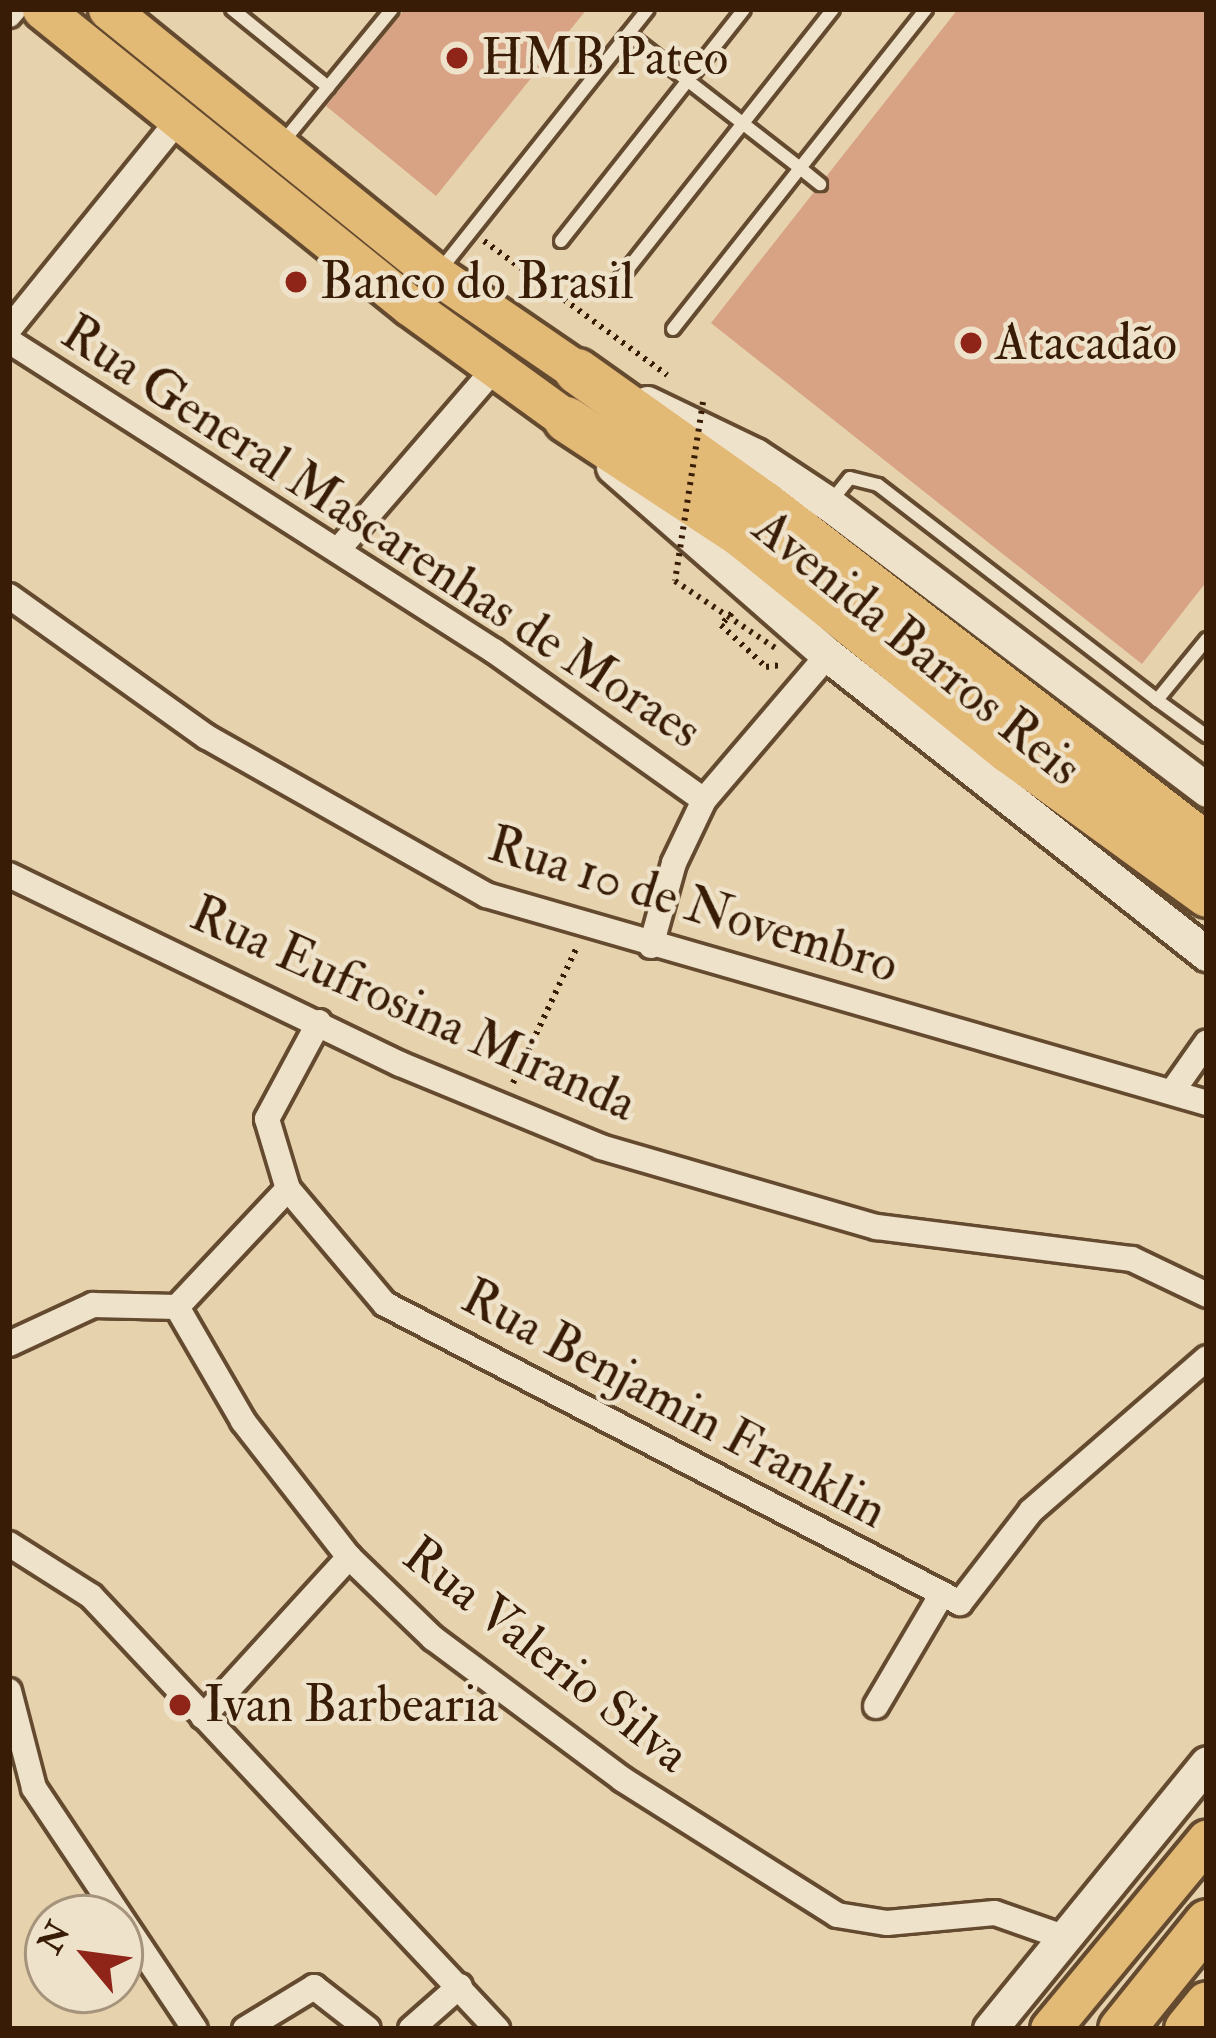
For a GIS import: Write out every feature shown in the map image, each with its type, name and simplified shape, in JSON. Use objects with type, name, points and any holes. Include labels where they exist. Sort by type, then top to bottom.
[{"type":"highway","name":"Avenida Barros Reis","points":[[577,371],[752,518]]},
{"type":"highway","name":"Avenida Barros Reis","points":[[566,418],[752,518]]},
{"type":"highway","points":[[752,518],[1207,846]]},
{"type":"highway","points":[[752,518],[1009,750],[1207,894]]},
{"type":"highway","points":[[1117,2029],[1207,1922]]},
{"type":"main road","name":"Avenida Barros Reis","points":[[42,9],[494,369],[566,418],[657,509],[827,655],[1207,954]]},
{"type":"main road","name":"Avenida Barros Reis","points":[[108,9],[437,275],[577,371],[724,439],[829,504],[1207,790]]},
{"type":"main road","points":[[990,2029],[1207,1763]]},
{"type":"main road","points":[[1050,2029],[1207,1839]]},
{"type":"street","points":[[9,329],[179,119]]},
{"type":"street","name":"Rua General Mascarenhas de Moraes","points":[[9,341],[338,550],[704,800]]},
{"type":"street","points":[[338,550],[494,369]]},
{"type":"street","name":"Rua 10 de Novembro","points":[[9,596],[207,737],[424,864],[518,908],[1207,1103]]},
{"type":"street","points":[[651,946],[704,800],[827,655]]},
{"type":"street","name":"Rua Eufrosina Miranda","points":[[9,875],[499,1107],[724,1188],[877,1227],[1132,1259],[1207,1295]]},
{"type":"street","name":"Rua Benjamin Franklin","points":[[319,1022],[267,1119],[288,1189],[386,1304],[942,1594]]},
{"type":"street","points":[[1174,1090],[1207,1042]]},
{"type":"street","points":[[9,1344],[93,1305],[177,1307],[288,1189]]},
{"type":"street","name":"Rua Valerio Silva","points":[[177,1307],[243,1421],[350,1557],[520,1706],[837,1915],[887,1923],[995,1913],[1066,1938]]},
{"type":"street","points":[[877,1706],[942,1594],[960,1603],[1031,1511],[1207,1358]]},
{"type":"street","points":[[9,1544],[91,1596],[497,2029]]},
{"type":"street","points":[[202,1717],[350,1557]]},
{"type":"street","points":[[9,1691],[34,1788],[195,2029]]},
{"type":"street","points":[[411,2029],[460,1986]]},
{"type":"street","points":[[245,2029],[314,1987],[368,2029]]},
{"type":"lane","points":[[232,9],[328,87]]},
{"type":"lane","points":[[277,148],[392,9]]},
{"type":"lane","points":[[437,275],[648,9]]},
{"type":"lane","points":[[561,241],[744,9]]},
{"type":"lane","points":[[616,284],[833,9]]},
{"type":"lane","points":[[673,329],[926,9]]},
{"type":"lane","points":[[628,34],[820,184]]},
{"type":"lane","points":[[829,504],[850,478],[878,485],[1207,736]]},
{"type":"lane","points":[[1157,700],[1207,639]]},
{"type":"path","points":[[501,254],[704,402],[675,581],[780,651],[782,665],[771,669],[721,625]]},
{"type":"path","points":[[499,1107],[561,991],[583,928]]},
{"type":"building","name":"HMB Pateo","points":[[405,9],[587,9],[436,196],[326,106]]},
{"type":"building","name":"Atacadão","points":[[958,9],[1207,9],[1207,581],[1142,664],[711,323]]},
{"type":"place","name":"HMB Pateo","points":[[457,58]]},
{"type":"place","name":"Banco do Brasil","points":[[296,282]]},
{"type":"place","name":"Atacadão","points":[[971,343]]},
{"type":"place","name":"Ivan Barbearia","points":[[180,1705]]}]
